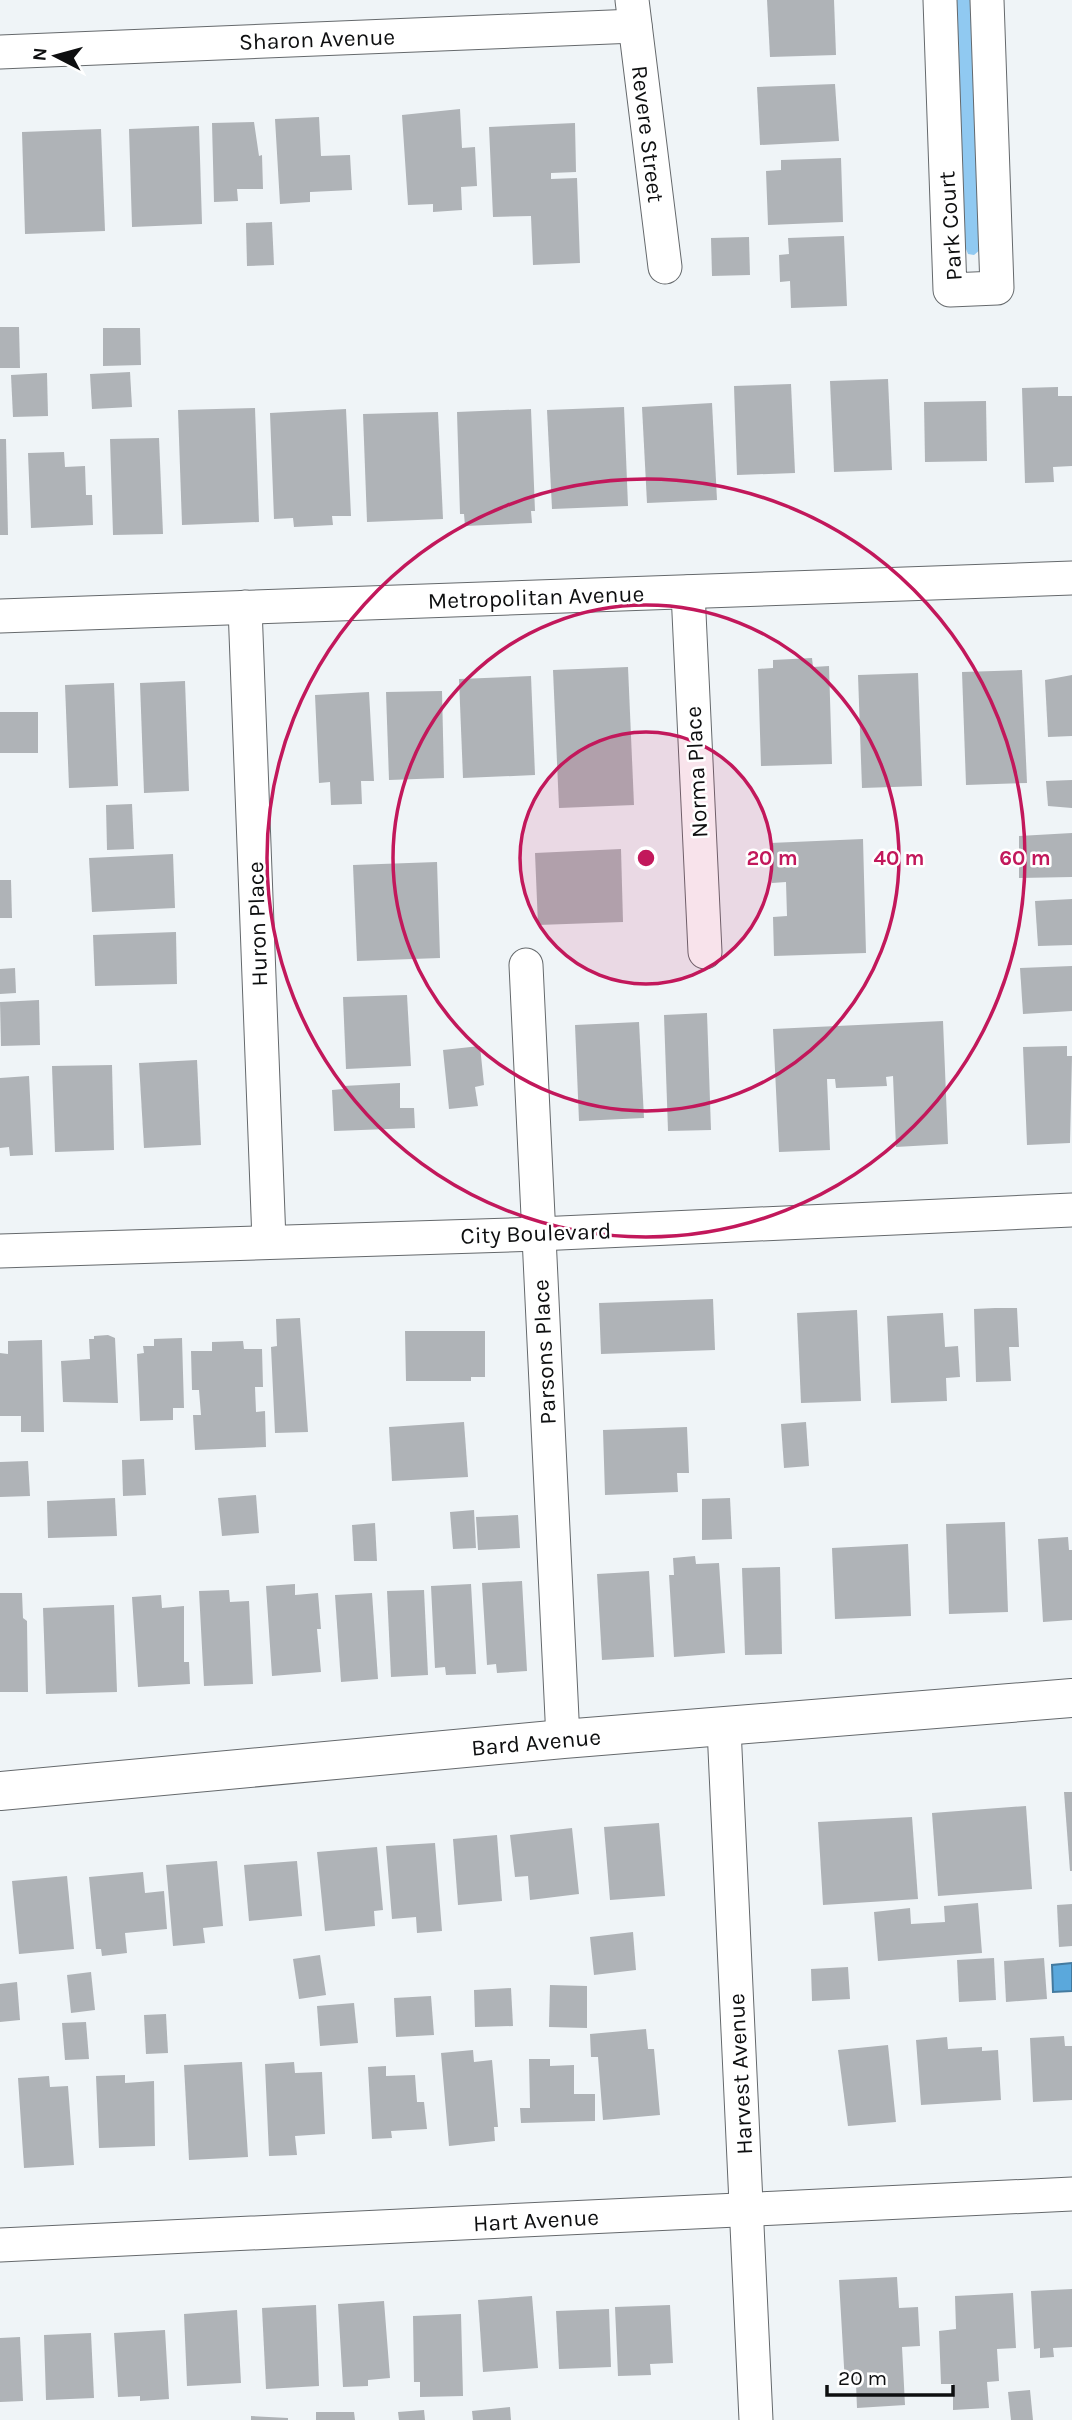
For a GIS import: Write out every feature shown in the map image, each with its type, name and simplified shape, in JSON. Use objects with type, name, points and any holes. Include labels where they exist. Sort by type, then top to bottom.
[{"type":"street","name":"Park Court","points":[[940,0],[950,290],[997,288],[987,0]]},
{"type":"street","name":"Sharon Avenue","points":[[0,52],[634,13]]},
{"type":"street","name":"Revere Street","points":[[634,13],[664,267]]},
{"type":"street","name":"Metropolitan Avenue","points":[[0,616],[1072,578]]},
{"type":"street","name":"Norma Place","points":[[688,592],[705,952]]},
{"type":"street","name":"Huron Place","points":[[245,607],[270,1241]]},
{"type":"street","name":"Parsons Place","points":[[526,965],[564,1739]]},
{"type":"street","name":"City Boulevard","points":[[0,1251],[538,1234],[1072,1210]]},
{"type":"street","name":"Bard Avenue","points":[[0,1791],[564,1739],[1072,1698]]},
{"type":"street","name":"Harvest Avenue","points":[[724,1728],[755,2420]]},
{"type":"street","name":"Hart Avenue","points":[[0,2245],[1072,2194]]},
{"type":"shaded area","points":[[955,0],[974,0],[981,249],[974,255],[968,254],[964,244]]},
{"type":"shaded area","points":[[1072,1963],[1072,1991],[1053,1992],[1052,1965]]},
{"type":"building","points":[[767,0],[834,0],[836,55],[770,57]]},
{"type":"building","points":[[835,84],[839,141],[760,145],[757,87]]},
{"type":"building","points":[[460,109],[462,148],[475,147],[477,186],[461,187],[462,210],[433,212],[433,204],[408,205],[402,115]]},
{"type":"building","points":[[319,117],[321,156],[350,155],[352,190],[310,192],[310,202],[280,204],[275,119]]},
{"type":"building","points":[[254,122],[259,156],[262,155],[263,189],[237,189],[238,201],[214,202],[212,123]]},
{"type":"building","points":[[575,123],[576,172],[551,173],[551,179],[577,178],[580,263],[533,265],[531,216],[493,217],[489,127]]},
{"type":"building","points":[[199,126],[202,224],[132,227],[129,129]]},
{"type":"building","points":[[101,129],[105,231],[25,234],[22,132]]},
{"type":"building","points":[[841,158],[843,222],[768,225],[766,171],[781,170],[781,160]]},
{"type":"building","points":[[272,222],[274,265],[247,266],[246,223]]},
{"type":"building","points":[[844,236],[847,306],[791,308],[790,281],[780,282],[779,255],[789,254],[788,238]]},
{"type":"building","points":[[749,237],[750,275],[712,276],[711,238]]},
{"type":"building","points":[[0,327],[19,327],[20,368],[0,368]]},
{"type":"building","points":[[103,328],[140,328],[141,365],[103,366]]},
{"type":"building","points":[[130,372],[132,407],[92,409],[90,374]]},
{"type":"building","points":[[47,373],[48,416],[13,417],[11,375]]},
{"type":"building","points":[[888,379],[892,470],[834,472],[830,381]]},
{"type":"building","points":[[791,384],[795,473],[737,475],[734,386]]},
{"type":"building","points":[[1058,387],[1058,396],[1072,396],[1072,466],[1053,467],[1054,482],[1025,483],[1022,388]]},
{"type":"building","points":[[986,401],[987,461],[925,462],[924,402]]},
{"type":"building","points":[[712,403],[717,500],[647,503],[642,407]]},
{"type":"building","points":[[624,407],[628,506],[552,509],[547,410]]},
{"type":"building","points":[[255,408],[259,522],[182,525],[178,410]]},
{"type":"building","points":[[346,409],[351,516],[332,516],[333,525],[294,527],[293,518],[274,519],[270,413]]},
{"type":"building","points":[[531,409],[535,511],[531,511],[532,523],[465,526],[464,514],[460,514],[457,412]]},
{"type":"building","points":[[438,412],[443,519],[367,522],[363,414]]},
{"type":"building","points":[[159,438],[163,534],[113,535],[110,439]]},
{"type":"building","points":[[0,439],[6,439],[8,535],[0,535]]},
{"type":"building","points":[[64,452],[65,467],[85,466],[86,495],[92,495],[93,525],[31,528],[28,453]]},
{"type":"building","points":[[812,658],[813,667],[829,666],[832,764],[761,766],[758,669],[773,668],[773,660]]},
{"type":"building","points":[[628,667],[634,805],[559,808],[553,670]]},
{"type":"building","points":[[1022,670],[1027,783],[966,785],[962,672]]},
{"type":"building","points":[[918,673],[922,786],[862,788],[858,675]]},
{"type":"building","points":[[1072,675],[1072,736],[1048,737],[1045,680]]},
{"type":"building","points":[[531,676],[535,775],[463,778],[459,679]]},
{"type":"building","points":[[185,681],[189,791],[144,793],[140,683]]},
{"type":"building","points":[[114,683],[118,786],[69,788],[65,685]]},
{"type":"building","points":[[442,691],[444,778],[389,780],[386,692]]},
{"type":"building","points":[[369,692],[374,781],[361,781],[362,804],[331,805],[330,782],[319,783],[315,695]]},
{"type":"building","points":[[0,712],[38,712],[38,753],[0,753]]},
{"type":"building","points":[[1072,780],[1072,808],[1048,806],[1046,781]]},
{"type":"building","points":[[132,804],[134,849],[107,850],[106,805]]},
{"type":"building","points":[[1072,833],[1072,877],[1019,878],[1019,836]]},
{"type":"building","points":[[863,839],[866,953],[774,956],[773,917],[787,916],[786,882],[772,883],[770,843]]},
{"type":"building","points":[[621,849],[623,922],[538,925],[535,853]]},
{"type":"building","points":[[173,854],[175,908],[92,912],[89,858]]},
{"type":"building","points":[[437,862],[440,958],[357,961],[353,865]]},
{"type":"building","points":[[0,880],[11,880],[12,918],[0,918]]},
{"type":"building","points":[[1072,899],[1072,945],[1038,946],[1035,901]]},
{"type":"building","points":[[176,932],[177,984],[95,986],[93,935]]},
{"type":"building","points":[[1072,966],[1072,1011],[1023,1014],[1020,968]]},
{"type":"building","points":[[15,968],[16,993],[0,994],[0,969]]},
{"type":"building","points":[[407,995],[411,1066],[346,1069],[343,997]]},
{"type":"building","points":[[39,1000],[40,1045],[1,1046],[0,1002]]},
{"type":"building","points":[[707,1013],[711,1130],[668,1131],[664,1015]]},
{"type":"building","points":[[943,1021],[948,1144],[896,1147],[893,1076],[886,1077],[887,1086],[836,1088],[835,1079],[827,1079],[830,1150],[779,1152],[773,1029]]},
{"type":"building","points":[[639,1022],[644,1118],[579,1121],[575,1025]]},
{"type":"building","points":[[480,1046],[484,1085],[475,1087],[478,1106],[449,1109],[443,1050]]},
{"type":"building","points":[[1067,1046],[1067,1056],[1072,1056],[1070,1143],[1027,1145],[1023,1047]]},
{"type":"building","points":[[197,1060],[201,1145],[144,1148],[139,1063]]},
{"type":"building","points":[[112,1065],[114,1150],[55,1152],[52,1066]]},
{"type":"building","points":[[29,1076],[33,1155],[10,1156],[9,1147],[0,1148],[0,1078]]},
{"type":"building","points":[[400,1083],[400,1108],[414,1108],[415,1128],[334,1131],[332,1090],[343,1089],[343,1086]]},
{"type":"building","points":[[713,1299],[715,1350],[601,1354],[599,1303]]},
{"type":"building","points":[[1017,1308],[1019,1347],[1009,1347],[1011,1381],[976,1382],[974,1309]]},
{"type":"building","points":[[857,1310],[861,1401],[801,1403],[797,1313]]},
{"type":"building","points":[[943,1313],[945,1347],[958,1346],[960,1377],[946,1378],[947,1401],[891,1403],[887,1316]]},
{"type":"building","points":[[300,1318],[308,1432],[275,1433],[271,1347],[277,1346],[276,1319]]},
{"type":"building","points":[[405,1331],[485,1331],[485,1377],[471,1377],[471,1381],[406,1381]]},
{"type":"building","points":[[108,1335],[115,1338],[118,1403],[63,1402],[61,1361],[90,1359],[89,1339]]},
{"type":"building","points":[[182,1338],[184,1408],[173,1408],[173,1420],[140,1421],[137,1354],[144,1353],[143,1346],[154,1346],[154,1339]]},
{"type":"building","points":[[42,1340],[44,1432],[21,1432],[21,1416],[0,1416],[0,1353],[8,1354],[8,1341]]},
{"type":"building","points":[[243,1341],[244,1349],[262,1349],[263,1387],[255,1387],[256,1412],[265,1411],[266,1447],[195,1450],[193,1415],[201,1415],[199,1390],[192,1390],[191,1351],[212,1351],[212,1342]]},
{"type":"building","points":[[464,1422],[468,1477],[392,1481],[389,1427]]},
{"type":"building","points":[[806,1422],[809,1466],[784,1468],[781,1424]]},
{"type":"building","points":[[687,1427],[689,1473],[677,1473],[678,1492],[605,1495],[603,1430]]},
{"type":"building","points":[[144,1459],[146,1495],[123,1496],[122,1460]]},
{"type":"building","points":[[28,1461],[30,1496],[0,1497],[0,1462]]},
{"type":"building","points":[[256,1495],[259,1533],[222,1536],[218,1498]]},
{"type":"building","points":[[115,1498],[117,1536],[48,1538],[47,1501]]},
{"type":"building","points":[[730,1498],[732,1539],[702,1540],[702,1499]]},
{"type":"building","points":[[474,1510],[476,1548],[453,1549],[450,1512]]},
{"type":"building","points":[[518,1515],[520,1548],[478,1550],[476,1517]]},
{"type":"building","points":[[1005,1522],[1008,1612],[949,1614],[946,1524]]},
{"type":"building","points":[[375,1523],[377,1561],[354,1561],[352,1525]]},
{"type":"building","points":[[1068,1537],[1069,1550],[1072,1550],[1072,1620],[1043,1622],[1038,1539]]},
{"type":"building","points":[[908,1544],[911,1616],[835,1619],[832,1548]]},
{"type":"building","points":[[695,1556],[696,1564],[719,1563],[725,1653],[674,1657],[669,1575],[674,1575],[673,1558]]},
{"type":"building","points":[[780,1567],[782,1654],[745,1655],[742,1568]]},
{"type":"building","points":[[649,1571],[654,1657],[602,1660],[597,1574]]},
{"type":"building","points":[[522,1581],[527,1671],[497,1673],[496,1664],[487,1665],[482,1583]]},
{"type":"building","points":[[295,1584],[295,1595],[318,1593],[321,1629],[317,1629],[321,1672],[272,1676],[266,1586]]},
{"type":"building","points":[[471,1584],[476,1674],[446,1675],[445,1667],[435,1668],[431,1586]]},
{"type":"building","points":[[229,1590],[230,1602],[249,1601],[253,1684],[204,1686],[199,1591]]},
{"type":"building","points":[[424,1590],[428,1675],[391,1677],[387,1591]]},
{"type":"building","points":[[0,1593],[22,1593],[23,1618],[27,1621],[28,1692],[0,1692]]},
{"type":"building","points":[[372,1593],[378,1679],[341,1682],[335,1595]]},
{"type":"building","points":[[161,1595],[162,1608],[184,1606],[184,1662],[189,1662],[190,1684],[138,1687],[132,1597]]},
{"type":"building","points":[[114,1605],[117,1692],[46,1694],[43,1608]]},
{"type":"building","points":[[1064,1792],[1072,1792],[1072,1871],[1070,1871]]},
{"type":"building","points":[[1026,1806],[1032,1889],[938,1896],[932,1813]]},
{"type":"building","points":[[912,1817],[918,1899],[823,1905],[818,1822]]},
{"type":"building","points":[[659,1823],[665,1896],[610,1900],[604,1827]]},
{"type":"building","points":[[572,1828],[579,1894],[530,1900],[528,1876],[515,1877],[510,1835]]},
{"type":"building","points":[[497,1835],[502,1901],[458,1905],[453,1839]]},
{"type":"building","points":[[435,1843],[442,1931],[417,1933],[416,1917],[392,1919],[386,1846]]},
{"type":"building","points":[[377,1847],[383,1910],[374,1911],[375,1926],[325,1931],[317,1852]]},
{"type":"building","points":[[217,1861],[223,1926],[203,1928],[205,1943],[173,1946],[166,1865]]},
{"type":"building","points":[[297,1861],[302,1916],[249,1921],[244,1865]]},
{"type":"building","points":[[143,1872],[145,1893],[164,1891],[167,1929],[125,1933],[127,1953],[102,1956],[101,1949],[96,1949],[89,1877]]},
{"type":"building","points":[[67,1876],[74,1949],[19,1954],[12,1881]]},
{"type":"building","points":[[978,1903],[982,1953],[878,1961],[874,1912],[910,1908],[911,1924],[945,1922],[944,1906]]},
{"type":"building","points":[[1072,1904],[1072,1946],[1059,1947],[1057,1905]]},
{"type":"building","points":[[633,1932],[636,1970],[594,1975],[590,1937]]},
{"type":"building","points":[[320,1955],[326,1995],[299,1999],[293,1959]]},
{"type":"building","points":[[994,1958],[996,2000],[959,2002],[957,1960]]},
{"type":"building","points":[[1044,1958],[1047,1999],[1006,2002],[1004,1961]]},
{"type":"building","points":[[848,1967],[850,1999],[812,2001],[811,1969]]},
{"type":"building","points":[[91,1972],[95,2010],[71,2013],[67,1975]]},
{"type":"building","points":[[17,1982],[20,2020],[0,2022],[0,1984]]},
{"type":"building","points":[[550,1985],[587,1986],[587,2028],[549,2027]]},
{"type":"building","points":[[511,1988],[513,2026],[475,2027],[474,1990]]},
{"type":"building","points":[[431,1996],[434,2035],[396,2037],[394,1998]]},
{"type":"building","points":[[354,2003],[358,2043],[320,2046],[317,2006]]},
{"type":"building","points":[[166,2014],[168,2053],[146,2054],[144,2015]]},
{"type":"building","points":[[86,2022],[89,2059],[65,2060],[62,2023]]},
{"type":"building","points":[[646,2029],[648,2049],[654,2049],[660,2115],[603,2120],[598,2057],[591,2057],[590,2034]]},
{"type":"building","points":[[1064,2036],[1065,2046],[1072,2046],[1072,2100],[1033,2102],[1030,2038]]},
{"type":"building","points":[[947,2037],[948,2049],[982,2047],[982,2051],[998,2050],[1001,2100],[921,2105],[916,2040]]},
{"type":"building","points":[[888,2045],[896,2122],[848,2126],[838,2050]]},
{"type":"building","points":[[473,2050],[474,2062],[492,2060],[498,2127],[494,2127],[495,2141],[449,2146],[441,2053]]},
{"type":"building","points":[[529,2059],[550,2059],[550,2066],[574,2065],[574,2094],[595,2094],[595,2121],[521,2123],[520,2108],[530,2108]]},
{"type":"building","points":[[242,2062],[248,2157],[189,2160],[184,2065]]},
{"type":"building","points":[[294,2062],[295,2073],[322,2072],[325,2134],[295,2136],[297,2155],[269,2156],[265,2064]]},
{"type":"building","points":[[386,2066],[386,2076],[415,2075],[417,2102],[424,2102],[427,2129],[391,2131],[392,2138],[372,2139],[368,2067]]},
{"type":"building","points":[[125,2075],[125,2083],[154,2081],[155,2146],[99,2148],[96,2076]]},
{"type":"building","points":[[49,2076],[50,2087],[68,2086],[74,2165],[24,2168],[18,2078]]},
{"type":"building","points":[[897,2277],[899,2308],[918,2307],[920,2346],[902,2347],[905,2405],[857,2408],[856,2384],[845,2384],[839,2280]]},
{"type":"building","points":[[1072,2289],[1072,2347],[1053,2348],[1054,2357],[1040,2358],[1040,2348],[1034,2349],[1031,2291]]},
{"type":"building","points":[[1013,2293],[1016,2348],[997,2349],[999,2381],[987,2382],[989,2408],[953,2410],[953,2384],[941,2384],[939,2331],[956,2329],[955,2296]]},
{"type":"building","points":[[532,2296],[538,2368],[483,2372],[478,2300]]},
{"type":"building","points":[[384,2301],[390,2378],[368,2380],[368,2386],[343,2387],[338,2304]]},
{"type":"building","points":[[316,2305],[319,2386],[266,2389],[262,2308]]},
{"type":"building","points":[[670,2305],[673,2363],[650,2364],[651,2375],[618,2376],[615,2307]]},
{"type":"building","points":[[609,2309],[611,2367],[559,2369],[556,2311]]},
{"type":"building","points":[[237,2310],[241,2383],[187,2386],[184,2314]]},
{"type":"building","points":[[461,2314],[463,2396],[420,2397],[420,2382],[414,2382],[413,2316]]},
{"type":"building","points":[[165,2330],[169,2399],[140,2401],[140,2396],[118,2397],[114,2333]]},
{"type":"building","points":[[91,2333],[94,2398],[46,2400],[44,2335]]},
{"type":"building","points":[[20,2337],[23,2401],[0,2402],[0,2338]]},
{"type":"building","points":[[1030,2390],[1033,2420],[1011,2420],[1008,2392]]},
{"type":"building","points":[[510,2407],[511,2420],[473,2420],[472,2411]]},
{"type":"building","points":[[424,2410],[425,2420],[399,2420],[398,2412]]},
{"type":"building","points":[[316,2412],[354,2412],[355,2420],[316,2420]]},
{"type":"building","points":[[251,2416],[288,2418],[288,2420],[251,2420]]}]
